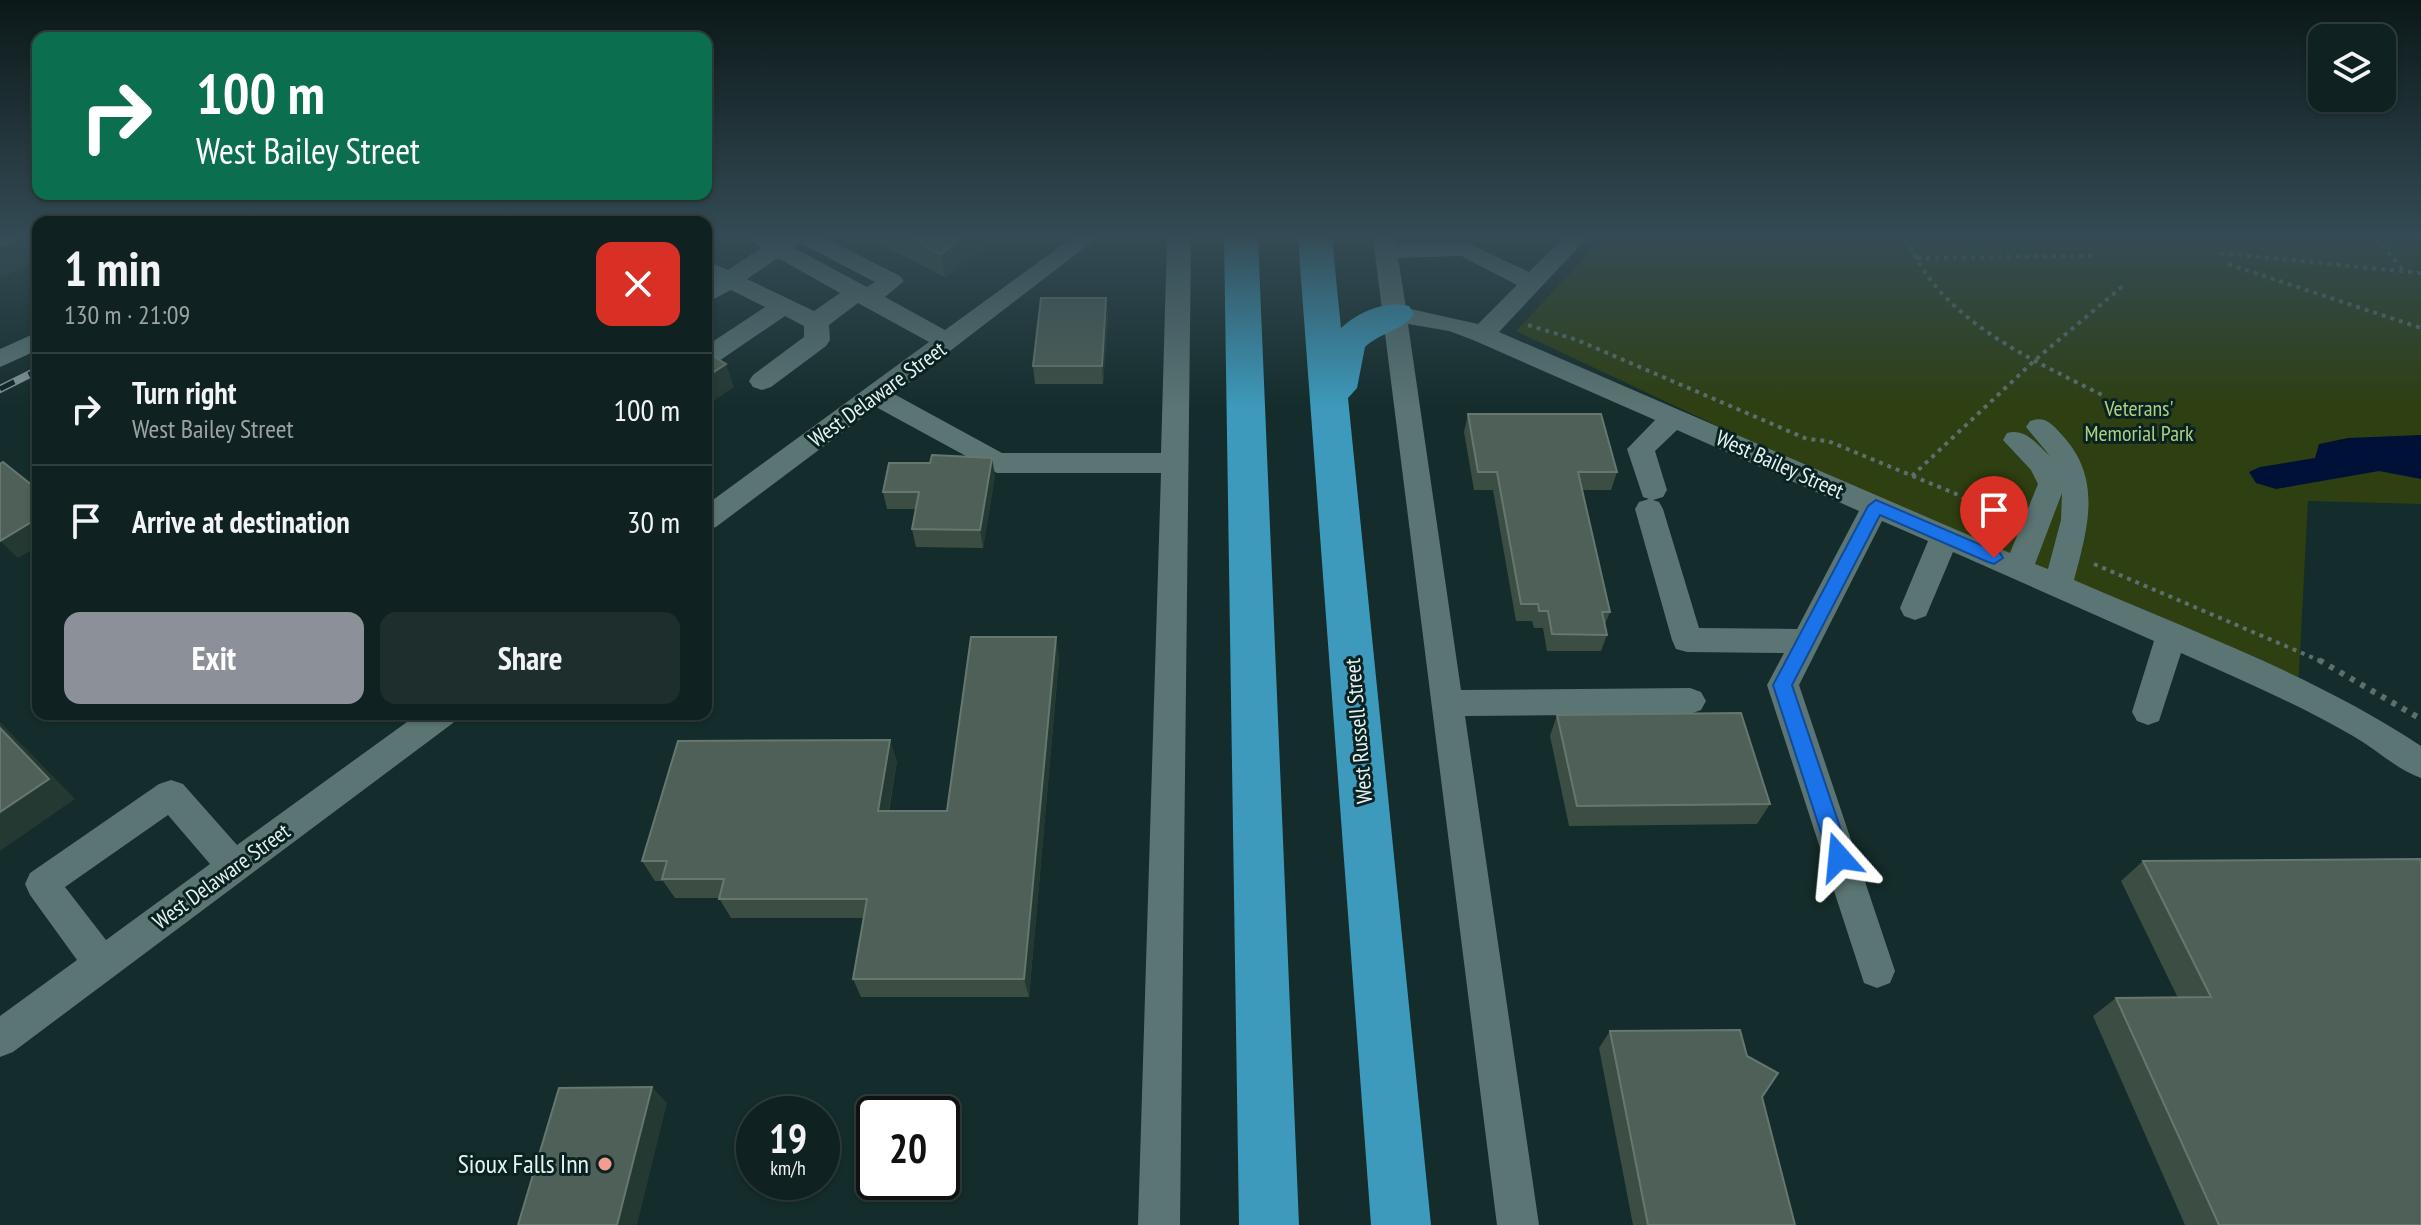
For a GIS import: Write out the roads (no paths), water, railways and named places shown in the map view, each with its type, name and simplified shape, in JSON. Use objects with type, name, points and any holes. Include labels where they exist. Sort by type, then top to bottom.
[{"type":"highway","points":[[1243,295],[1269,1225]]},
{"type":"highway","name":"West Russell Street","points":[[1321,295],[1401,1225]]},
{"type":"highway","points":[[1359,295],[1396,314]]},
{"type":"highway","points":[[1334,455],[1339,376],[1347,343],[1356,331],[1396,314]]},
{"type":"street","points":[[762,295],[816,322]]},
{"type":"street","points":[[816,322],[863,295]]},
{"type":"street","points":[[863,295],[947,342]]},
{"type":"street","name":"West Delaware Street","points":[[712,516],[1010,295]]},
{"type":"street","points":[[1159,1225],[1178,295]]},
{"type":"street","points":[[1393,295],[1518,1225]]},
{"type":"street","points":[[1492,325],[1520,295]]},
{"type":"street","points":[[712,354],[783,306]]},
{"type":"street","name":"West Bailey Street","points":[[1396,314],[1453,324],[1492,325],[1673,418],[2298,691],[2368,728],[2421,764]]},
{"type":"street","points":[[762,381],[817,340],[816,322]]},
{"type":"street","points":[[0,359],[32,343]]},
{"type":"street","points":[[876,395],[997,463],[1174,463]]},
{"type":"street","points":[[1673,418],[1641,449],[1687,640],[1805,641]]},
{"type":"street","points":[[2019,568],[2052,484],[2028,434],[2060,447],[2076,478],[2077,510],[2058,586]]},
{"type":"street","points":[[1876,506],[1783,685],[1877,971]]},
{"type":"street","points":[[1915,608],[1945,536]]},
{"type":"street","points":[[2148,712],[2171,635]]},
{"type":"street","points":[[1448,703],[1690,701]]},
{"type":"street","name":"West Delaware Street","points":[[0,1039],[434,720]]},
{"type":"street","points":[[102,964],[42,884],[171,794],[234,867]]},
{"type":"water","points":[[2421,435],[2421,479],[2379,471],[2276,489],[2256,483],[2249,472],[2260,467],[2315,458],[2319,444],[2348,438]]},
{"type":"railway","points":[[0,389],[32,373]]},
{"type":"place","name":"Sioux Falls Inn","points":[[605,1164]]},
{"type":"park label","name":"Veterans' Memorial Park","points":[[2139,420]]}]
